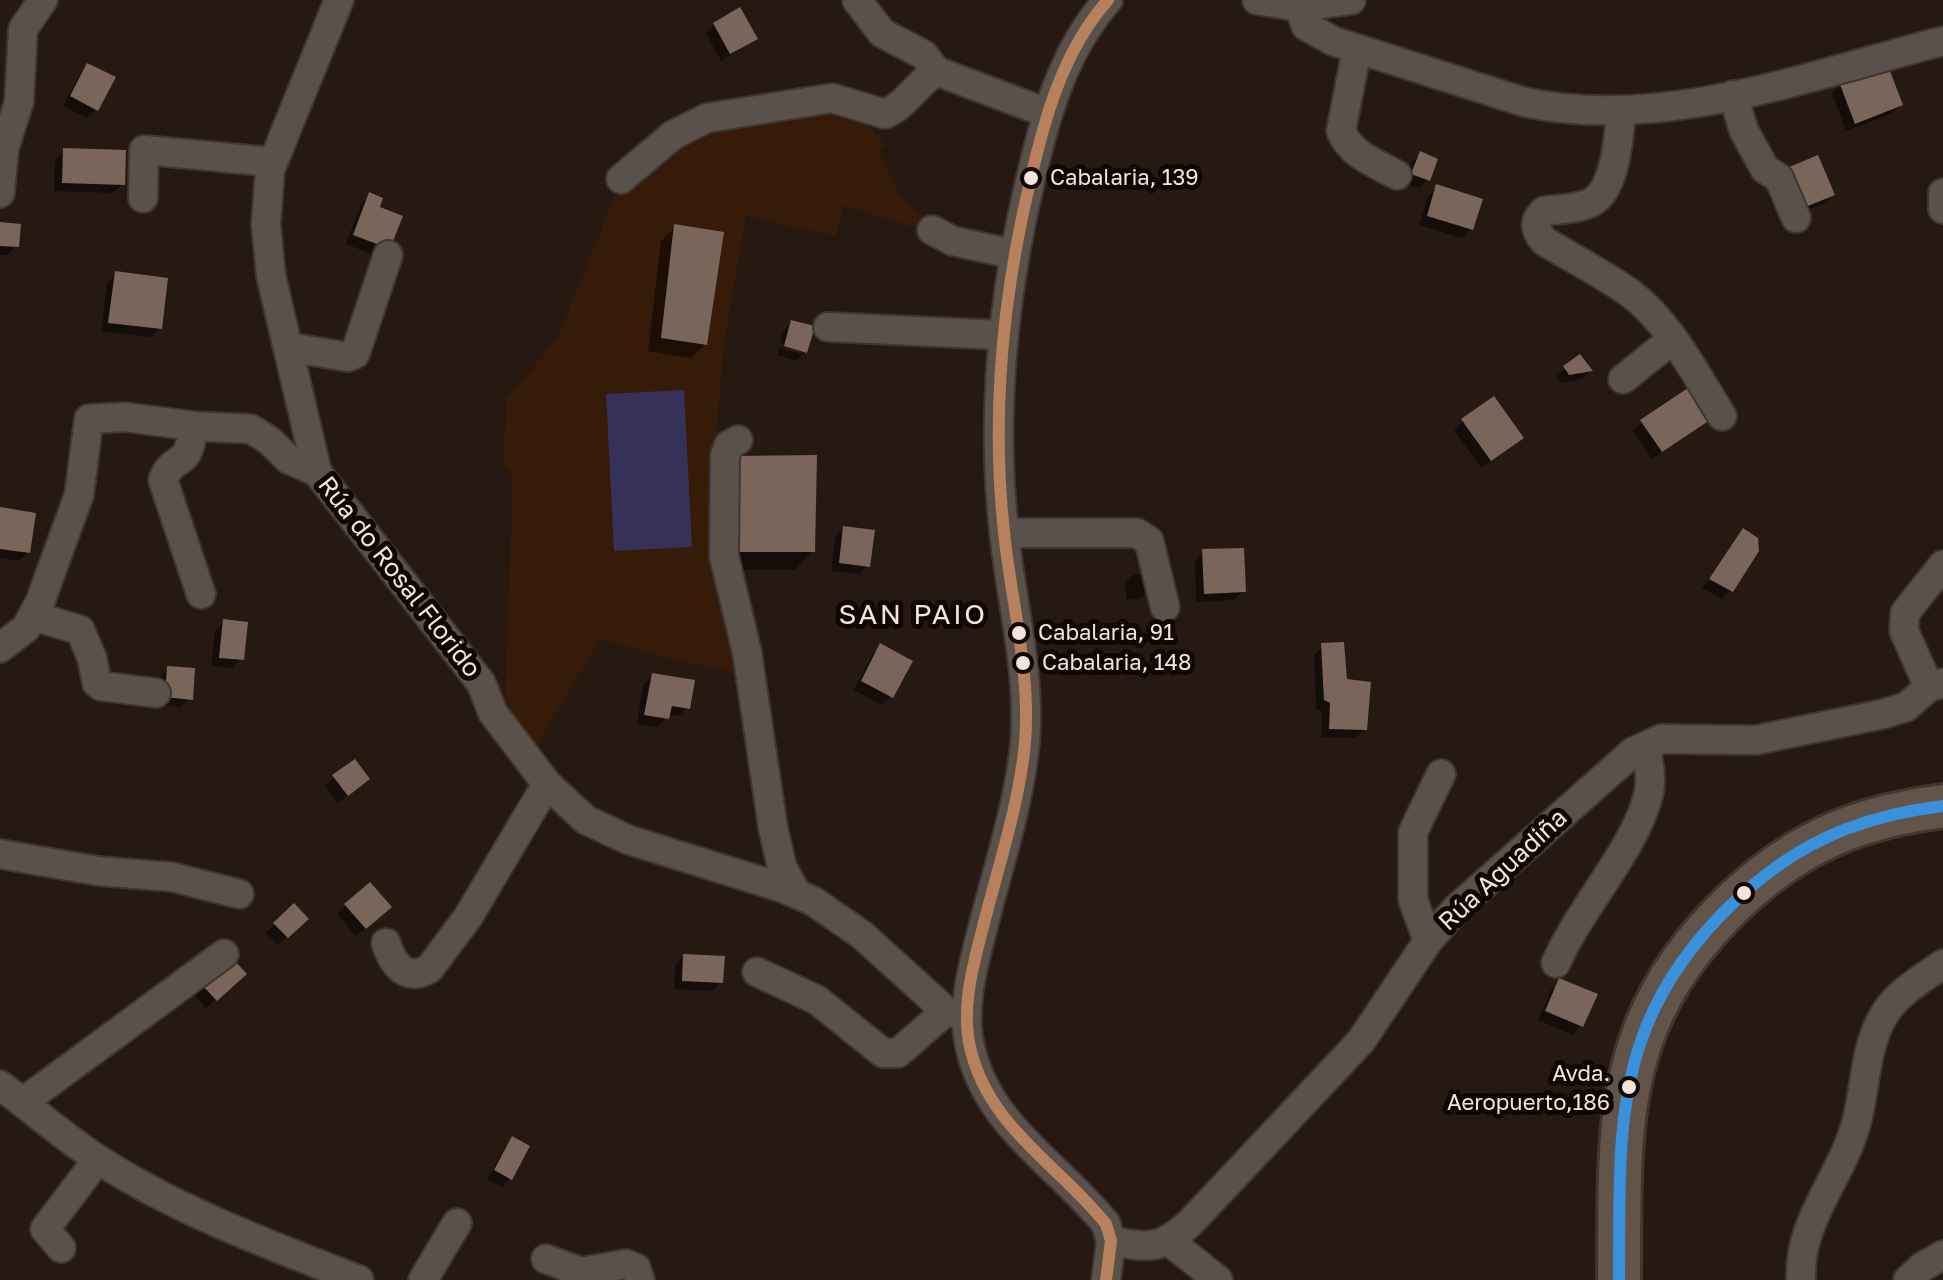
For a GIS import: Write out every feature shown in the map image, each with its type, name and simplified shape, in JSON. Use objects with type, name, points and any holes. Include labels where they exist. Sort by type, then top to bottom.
[{"type":"main road","points":[[1619,1280],[1625,1112],[1639,1046],[1668,982],[1709,929],[1753,887],[1796,854],[1845,829],[1886,815],[1943,806]]},
{"type":"street","points":[[0,193],[4,149],[19,102],[23,30],[43,0]]},
{"type":"street","name":"Rúa do Rosal Florido","points":[[339,0],[273,162],[266,224],[272,276],[317,472],[482,682],[493,714],[547,784],[586,820],[629,840],[797,894],[862,935],[956,1013]]},
{"type":"street","points":[[856,0],[882,32],[924,55],[936,71],[1047,113]]},
{"type":"street","points":[[757,972],[817,1000],[883,1053],[891,1055],[956,1013],[972,969],[1019,787],[1025,737],[1021,667],[1004,533],[998,394],[1001,335],[1013,254],[1047,113],[1081,37],[1108,0]]},
{"type":"street","points":[[1257,0],[1299,7],[1351,0]]},
{"type":"street","points":[[1299,7],[1306,26],[1357,49],[1524,102],[1621,112],[1698,103],[1943,41]]},
{"type":"street","points":[[1357,49],[1342,131],[1358,154],[1397,174]]},
{"type":"street","points":[[621,179],[673,134],[707,118],[832,98],[884,114],[898,108],[936,71]]},
{"type":"street","points":[[1733,94],[1744,131],[1766,169],[1779,178],[1796,218]]},
{"type":"street","points":[[1621,112],[1618,152],[1602,193],[1586,205],[1544,211],[1536,228],[1544,241],[1630,294],[1673,339],[1722,416]]},
{"type":"street","points":[[143,198],[144,150],[273,162]]},
{"type":"street","points":[[1943,193],[1943,209]]},
{"type":"street","points":[[932,230],[953,240],[1013,254]]},
{"type":"street","points":[[288,347],[348,357],[355,354],[388,255]]},
{"type":"street","points":[[828,327],[1001,335]]},
{"type":"street","points":[[1623,380],[1673,339]]},
{"type":"street","points":[[0,648],[26,628],[33,616],[80,496],[89,420],[125,417],[251,429],[288,459],[317,472]]},
{"type":"street","points":[[193,426],[191,451],[170,467],[163,480],[201,594]]},
{"type":"street","points":[[738,440],[729,444],[726,454],[724,556],[747,652],[772,828],[782,867],[797,894]]},
{"type":"street","points":[[1004,533],[1137,533],[1149,540],[1165,606]]},
{"type":"street","points":[[1936,685],[1904,631],[1905,613],[1943,565]]},
{"type":"street","points":[[33,616],[80,630],[101,686],[156,693]]},
{"type":"street","name":"Rúa Aguadiña","points":[[1170,1241],[1361,1041],[1428,940],[1456,909],[1633,752],[1661,740],[1756,740],[1883,714],[1906,707],[1936,685]]},
{"type":"street","points":[[1556,963],[1590,900],[1637,827],[1649,795],[1646,746]]},
{"type":"street","points":[[1428,940],[1414,900],[1413,832],[1441,774]]},
{"type":"street","points":[[386,943],[398,968],[407,974],[424,973],[430,968],[468,918],[547,784]]},
{"type":"street","points":[[0,854],[172,877],[240,894]]},
{"type":"street","points":[[23,1102],[224,954]]},
{"type":"street","points":[[1801,1280],[1804,1238],[1857,1122],[1876,1030],[1886,1010],[1943,964]]},
{"type":"street","points":[[956,1013],[991,1102],[1106,1224],[1112,1240],[1106,1280]]},
{"type":"street","points":[[0,1085],[98,1159],[226,1227],[359,1280]]},
{"type":"street","points":[[61,1248],[44,1229],[98,1159]]},
{"type":"street","points":[[423,1280],[457,1223]]},
{"type":"street","points":[[1112,1240],[1149,1248],[1170,1241],[1213,1279]]},
{"type":"street","points":[[1908,1280],[1922,1266],[1943,1255]]},
{"type":"street","points":[[546,1259],[581,1272],[626,1264],[636,1268],[640,1280]]},
{"type":"shaded area","points":[[832,107],[853,112],[885,144],[880,151],[899,195],[926,219],[919,229],[844,205],[836,236],[746,216],[724,343],[717,426],[714,554],[740,673],[678,661],[601,639],[536,745],[505,697],[513,478],[503,464],[507,399],[557,339],[618,189],[653,160],[709,131]]},
{"type":"shaded area","points":[[684,390],[692,547],[614,551],[606,394]]},
{"type":"building","points":[[740,7],[758,39],[730,54],[713,23]]},
{"type":"building","points":[[87,63],[116,77],[98,111],[70,96]]},
{"type":"building","points":[[1875,69],[1876,74],[1890,71],[1903,105],[1855,124],[1839,82]]},
{"type":"building","points":[[63,148],[126,150],[125,185],[62,183]]},
{"type":"building","points":[[1420,151],[1438,159],[1430,181],[1411,174]]},
{"type":"building","points":[[1818,155],[1835,195],[1798,210],[1782,170]]},
{"type":"building","points":[[1436,184],[1483,199],[1473,230],[1427,216]]},
{"type":"building","points":[[369,192],[383,198],[380,207],[403,216],[390,249],[353,235]]},
{"type":"building","points":[[0,222],[21,224],[19,247],[0,246]]},
{"type":"building","points":[[674,224],[724,232],[707,345],[661,338]]},
{"type":"building","points":[[115,271],[168,278],[162,329],[108,323]]},
{"type":"building","points":[[791,320],[815,326],[807,353],[784,346]]},
{"type":"building","points":[[1580,354],[1593,371],[1569,375],[1563,366]]},
{"type":"building","points":[[1688,388],[1710,420],[1662,452],[1640,420]]},
{"type":"building","points":[[1494,396],[1524,438],[1491,461],[1461,419]]},
{"type":"building","points":[[817,455],[815,552],[735,552],[734,456]]},
{"type":"building","points":[[0,507],[36,513],[30,553],[0,549]]},
{"type":"building","points":[[843,526],[875,530],[870,567],[839,563]]},
{"type":"building","points":[[1743,528],[1758,538],[1759,551],[1733,592],[1709,579]]},
{"type":"building","points":[[1244,548],[1246,592],[1204,594],[1202,549]]},
{"type":"building","points":[[223,619],[248,622],[244,660],[219,658]]},
{"type":"building","points":[[1344,642],[1347,679],[1371,682],[1367,730],[1329,729],[1330,703],[1324,700],[1321,643]]},
{"type":"building","points":[[880,643],[913,661],[893,698],[861,681]]},
{"type":"building","points":[[167,666],[195,668],[193,700],[165,697]]},
{"type":"building","points":[[652,673],[695,680],[690,709],[672,706],[669,719],[644,715]]},
{"type":"building","points":[[355,759],[370,779],[348,796],[332,775]]},
{"type":"building","points":[[370,882],[392,907],[366,929],[344,904]]},
{"type":"building","points":[[294,903],[309,919],[288,938],[273,923]]},
{"type":"building","points":[[683,954],[725,956],[723,983],[682,981]]},
{"type":"building","points":[[231,957],[247,974],[217,1001],[201,984]]},
{"type":"building","points":[[1559,978],[1598,994],[1583,1027],[1545,1011]]},
{"type":"building","points":[[512,1136],[530,1146],[512,1180],[494,1170]]},
{"type":"transit line","points":[[1106,1280],[1111,1241],[1106,1224],[1027,1143],[992,1100],[970,1047],[967,1017],[972,972],[1013,813],[1025,743],[1023,664],[1000,488],[999,401],[1006,315],[1020,229],[1048,112],[1078,42],[1108,0]]},
{"type":"transit line","points":[[1619,1280],[1620,1161],[1626,1102],[1640,1044],[1672,977],[1720,916],[1780,865],[1846,829],[1894,814],[1943,806]]},
{"type":"place","name":"Cabalaria, 139","points":[[1031,178]]},
{"type":"place","name":"Cabalaria, 91","points":[[1019,633]]},
{"type":"place","name":"Cabalaria, 148","points":[[1023,663]]},
{"type":"place","name":"Avda. Aeropuerto,186","points":[[1629,1087]]},
{"type":"district","name":"SAN PAIO","points":[[913,615]]}]
